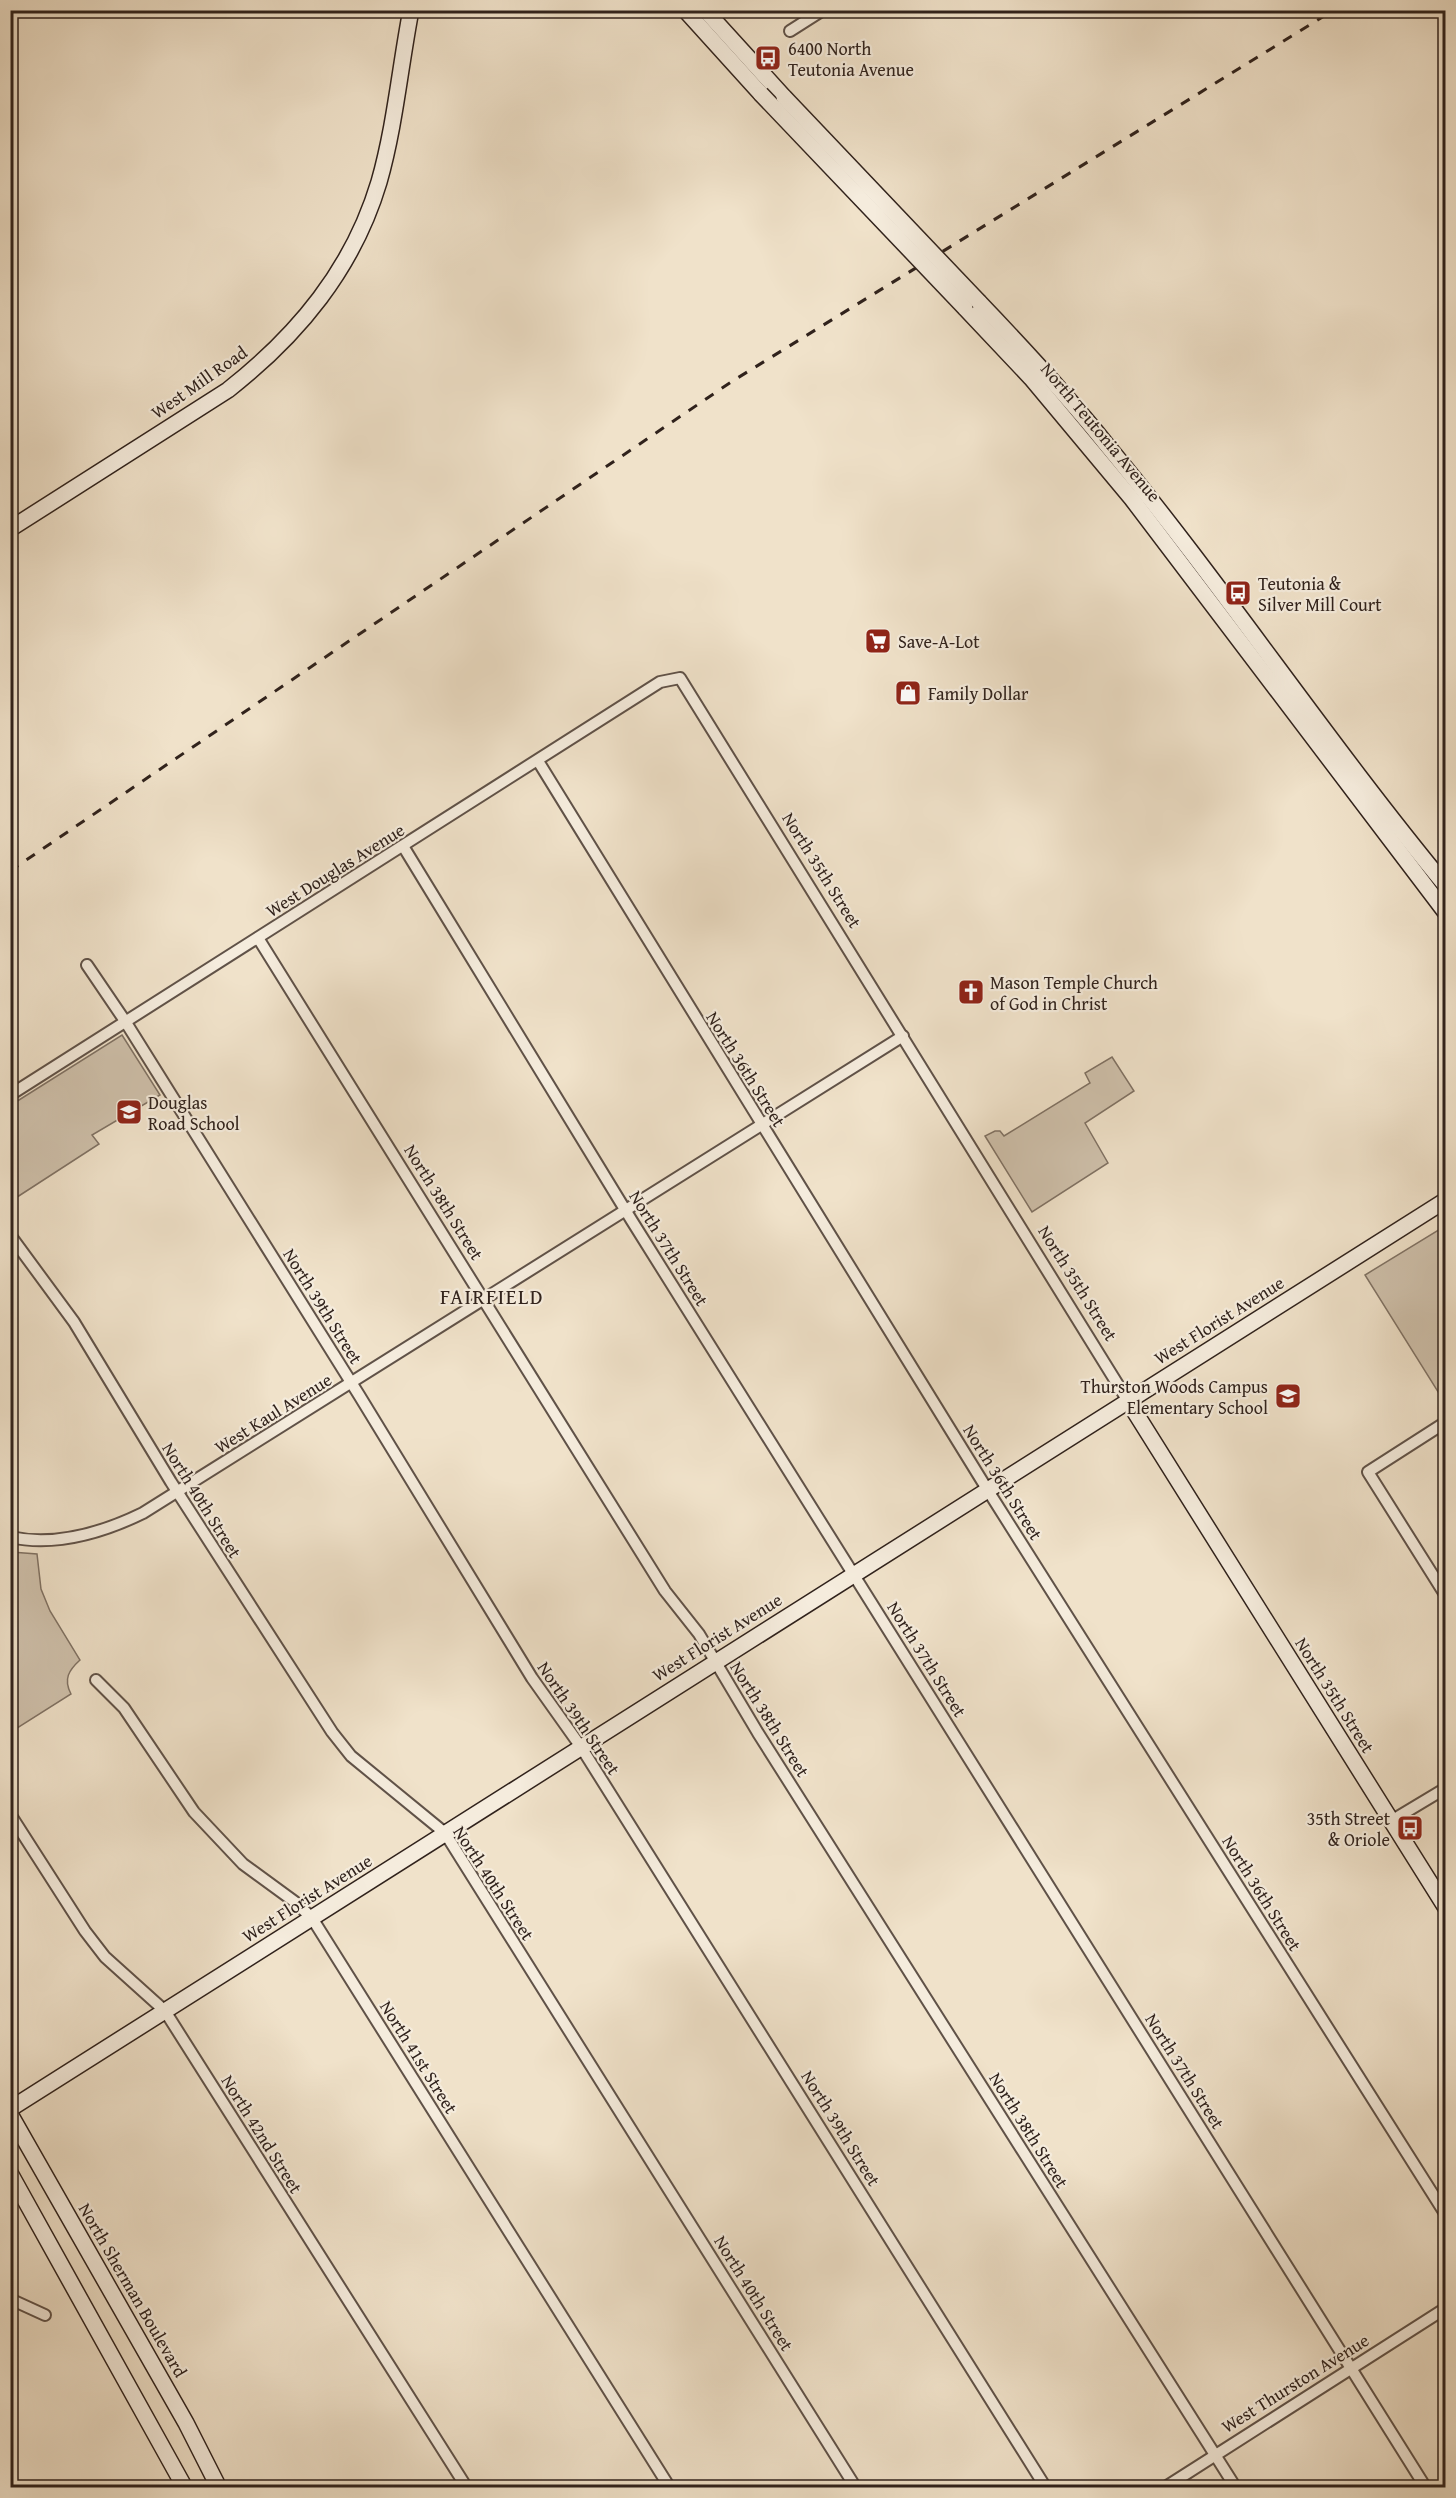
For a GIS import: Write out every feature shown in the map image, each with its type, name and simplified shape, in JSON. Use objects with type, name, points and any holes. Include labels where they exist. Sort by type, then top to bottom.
[{"type":"main road","name":"West Mill Road","points":[[10,529],[228,390],[260,365],[304,320],[349,253],[378,183],[387,148],[411,10]]},
{"type":"main road","name":"North Teutonia Avenue","points":[[685,10],[761,94],[972,305],[1058,387],[1114,454],[1394,822],[1446,886]]},
{"type":"main road","name":"North Teutonia Avenue","points":[[705,10],[972,305],[1132,499],[1446,913]]},
{"type":"main road","name":"West Florist Avenue","points":[[10,2109],[1446,1200]]},
{"type":"main road","name":"North 35th Street","points":[[1128,1401],[1446,1908]]},
{"type":"main road","name":"North Sherman Boulevard","points":[[10,2114],[186,2422],[219,2487]]},
{"type":"main road","points":[[10,2173],[185,2487]]},
{"type":"main road","points":[[201,2455],[224,2487]]},
{"type":"street","points":[[790,31],[823,10]]},
{"type":"street","name":"West Douglas Avenue","points":[[10,1095],[660,682],[680,678]]},
{"type":"street","name":"North 35th Street","points":[[680,678],[1128,1401]]},
{"type":"street","name":"North 36th Street","points":[[538,761],[987,1489],[1446,2215]]},
{"type":"street","name":"North 37th Street","points":[[403,846],[625,1210],[1426,2487]]},
{"type":"street","name":"North 38th Street","points":[[258,938],[484,1297],[665,1591],[699,1634],[765,1743],[1236,2487]]},
{"type":"street","name":"North 39th Street","points":[[87,965],[352,1383],[531,1678],[581,1747],[1046,2487]]},
{"type":"street","name":"West Kaul Avenue","points":[[10,1537],[28,1541],[80,1537],[116,1527],[177,1493],[484,1297],[903,1036]]},
{"type":"street","name":"North 40th Street","points":[[10,1235],[74,1322],[177,1493],[332,1732],[351,1756],[445,1833],[856,2487]]},
{"type":"street","points":[[1446,1422],[1368,1472],[1446,1596]]},
{"type":"street","name":"North 41st Street","points":[[96,1680],[124,1708],[194,1812],[243,1864],[295,1902],[312,1918],[670,2487]]},
{"type":"street","points":[[1391,1821],[1446,1788]]},
{"type":"street","name":"North 42nd Street","points":[[10,1814],[85,1931],[105,1957],[165,2011],[467,2487]]},
{"type":"street","points":[[10,2299],[45,2315]]},
{"type":"street","name":"West Thurston Avenue","points":[[1164,2487],[1446,2308]]},
{"type":"shaded area","points":[[122,1035],[160,1095],[92,1135],[99,1144],[11,1201],[11,1105]]},
{"type":"shaded area","points":[[1112,1057],[1134,1091],[1085,1123],[1108,1163],[1032,1212],[985,1136],[1000,1131],[1004,1136],[1090,1083],[1085,1073]]},
{"type":"shaded area","points":[[1445,1226],[1445,1403],[1365,1275]]},
{"type":"shaded area","points":[[11,1552],[37,1554],[41,1589],[50,1611],[80,1660],[68,1675],[67,1684],[71,1694],[11,1732]]},
{"type":"railway","points":[[10,871],[731,382],[1334,10]]},
{"type":"place","name":"6400 North Teutonia Avenue","points":[[768,58]]},
{"type":"place","name":"Teutonia & Silver Mill Court","points":[[1238,593]]},
{"type":"place","name":"Save-A-Lot","points":[[878,641]]},
{"type":"place","name":"Family Dollar","points":[[908,693]]},
{"type":"place","name":"Mason Temple Church of God in Christ","points":[[971,992]]},
{"type":"place","name":"Douglas Road School","points":[[129,1112]]},
{"type":"place","name":"Thurston Woods Campus Elementary School","points":[[1288,1396]]},
{"type":"place","name":"35th Street & Oriole","points":[[1410,1828]]},
{"type":"district","name":"FAIRFIELD","points":[[492,1296]]}]
